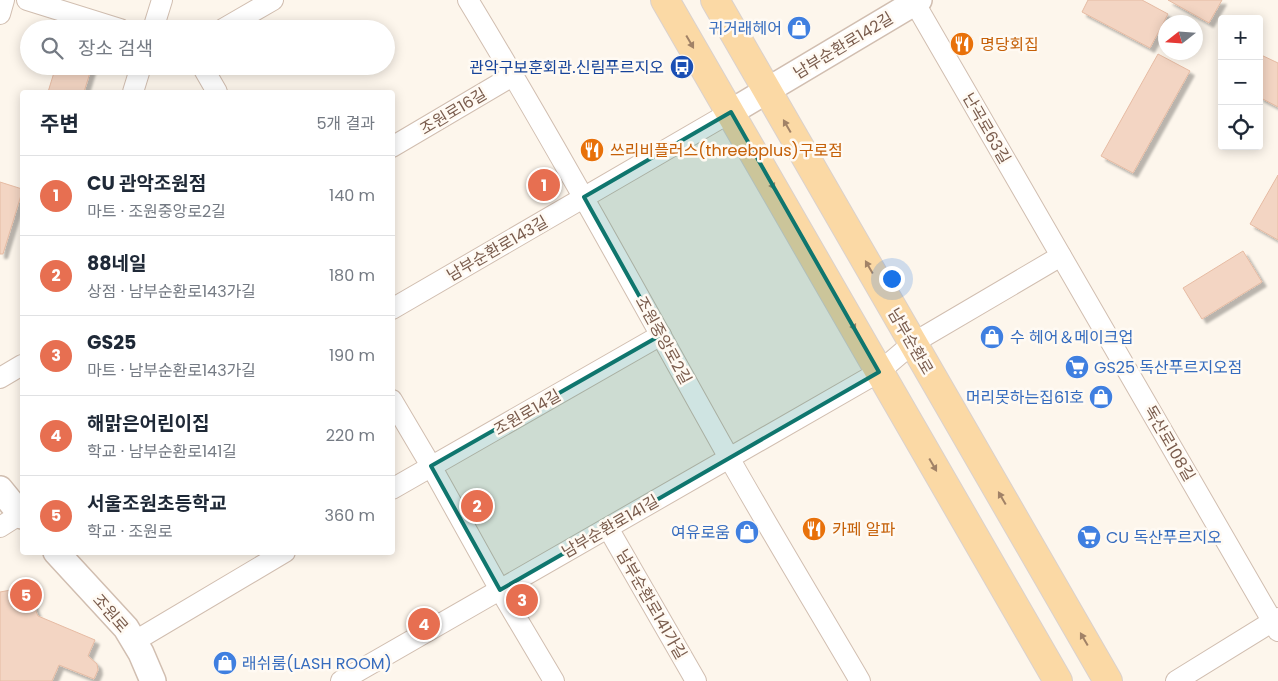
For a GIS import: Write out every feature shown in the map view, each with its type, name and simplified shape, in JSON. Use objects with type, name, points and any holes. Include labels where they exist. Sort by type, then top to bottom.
[{"type":"main road","points":[[666,0],[1058,681]]},
{"type":"main road","name":"남부순환로","points":[[715,0],[1108,681]]},
{"type":"street","points":[[0,14],[4,0]]},
{"type":"street","points":[[27,0],[91,20]]},
{"type":"street","points":[[156,20],[162,0]]},
{"type":"street","points":[[238,20],[272,0]]},
{"type":"street","name":"조원중앙로2길","points":[[468,0],[514,75],[729,458],[860,681]]},
{"type":"street","name":"남부순환로142길","points":[[731,112],[916,1]]},
{"type":"street","name":"난곡로63길","points":[[916,1],[1061,256]]},
{"type":"street","points":[[134,90],[138,75]]},
{"type":"street","points":[[207,75],[216,90]]},
{"type":"street","name":"조원로16길","points":[[395,145],[514,75]]},
{"type":"street","name":"남부순환로143길","points":[[395,307],[731,112]]},
{"type":"street","name":"남부순환로141길","points":[[341,681],[879,372],[912,343],[1061,256]]},
{"type":"street","name":"독산로108길","points":[[1061,256],[1276,624]]},
{"type":"street","name":"조원로14길","points":[[395,487],[661,335]]},
{"type":"street","points":[[0,378],[20,366]]},
{"type":"street","points":[[395,405],[554,681]]},
{"type":"street","points":[[0,489],[16,518]]},
{"type":"street","name":"남부순환로141가길","points":[[608,528],[696,681]]},
{"type":"street","name":"조원로","points":[[59,555],[126,628],[141,653],[154,681]]},
{"type":"street","points":[[135,642],[280,555]]},
{"type":"street","points":[[1176,681],[1276,624]]},
{"type":"highlighted area","points":[[731,112],[879,372],[500,590],[431,466],[661,335],[584,197]]},
{"type":"building","points":[[1088,0],[1142,0],[1168,14],[1158,15],[1158,33],[1150,48],[1082,12]]},
{"type":"building","points":[[1168,0],[1222,0],[1209,23],[1203,20],[1203,15],[1195,15]]},
{"type":"building","points":[[1158,54],[1158,60],[1169,60],[1190,71],[1133,173],[1101,156]]},
{"type":"building","points":[[1263,56],[1278,63],[1278,107],[1263,99]]},
{"type":"building","points":[[53,75],[89,75],[85,90],[49,90]]},
{"type":"building","points":[[1278,175],[1278,240],[1250,224]]},
{"type":"building","points":[[0,182],[20,188],[20,199],[3,254],[0,254]]},
{"type":"building","points":[[1243,251],[1262,282],[1202,319],[1183,288]]},
{"type":"building","points":[[18,591],[30,598],[38,616],[95,640],[88,656],[97,664],[98,670],[94,679],[59,665],[52,681],[0,681],[0,592]]},
{"type":"place","name":"귀거래헤어","points":[[799,28]]},
{"type":"place","name":"명당회집","points":[[962,44]]},
{"type":"place","name":"관악구보훈회관.신림푸르지오","points":[[682,67]]},
{"type":"place","name":"쓰리비플러스(threebplus)구로점","points":[[592,150]]},
{"type":"place","name":"CU 관악조원점","points":[[544,185]]},
{"type":"place","name":"수 헤어＆메이크업","points":[[992,337]]},
{"type":"place","name":"GS25 독산푸르지오점","points":[[1077,367]]},
{"type":"place","name":"머리못하는집61호","points":[[1101,397]]},
{"type":"place","name":"88네일","points":[[477,506]]},
{"type":"place","name":"카페 알파","points":[[814,529]]},
{"type":"place","name":"여유로움","points":[[747,532]]},
{"type":"place","name":"CU 독산푸르지오","points":[[1089,537]]},
{"type":"place","name":"서울조원초등학교","points":[[26,595]]},
{"type":"place","name":"GS25","points":[[522,600]]},
{"type":"place","name":"해맑은어린이집","points":[[424,624]]},
{"type":"place","name":"래쉬룸(LASH ROOM)","points":[[225,663]]}]
